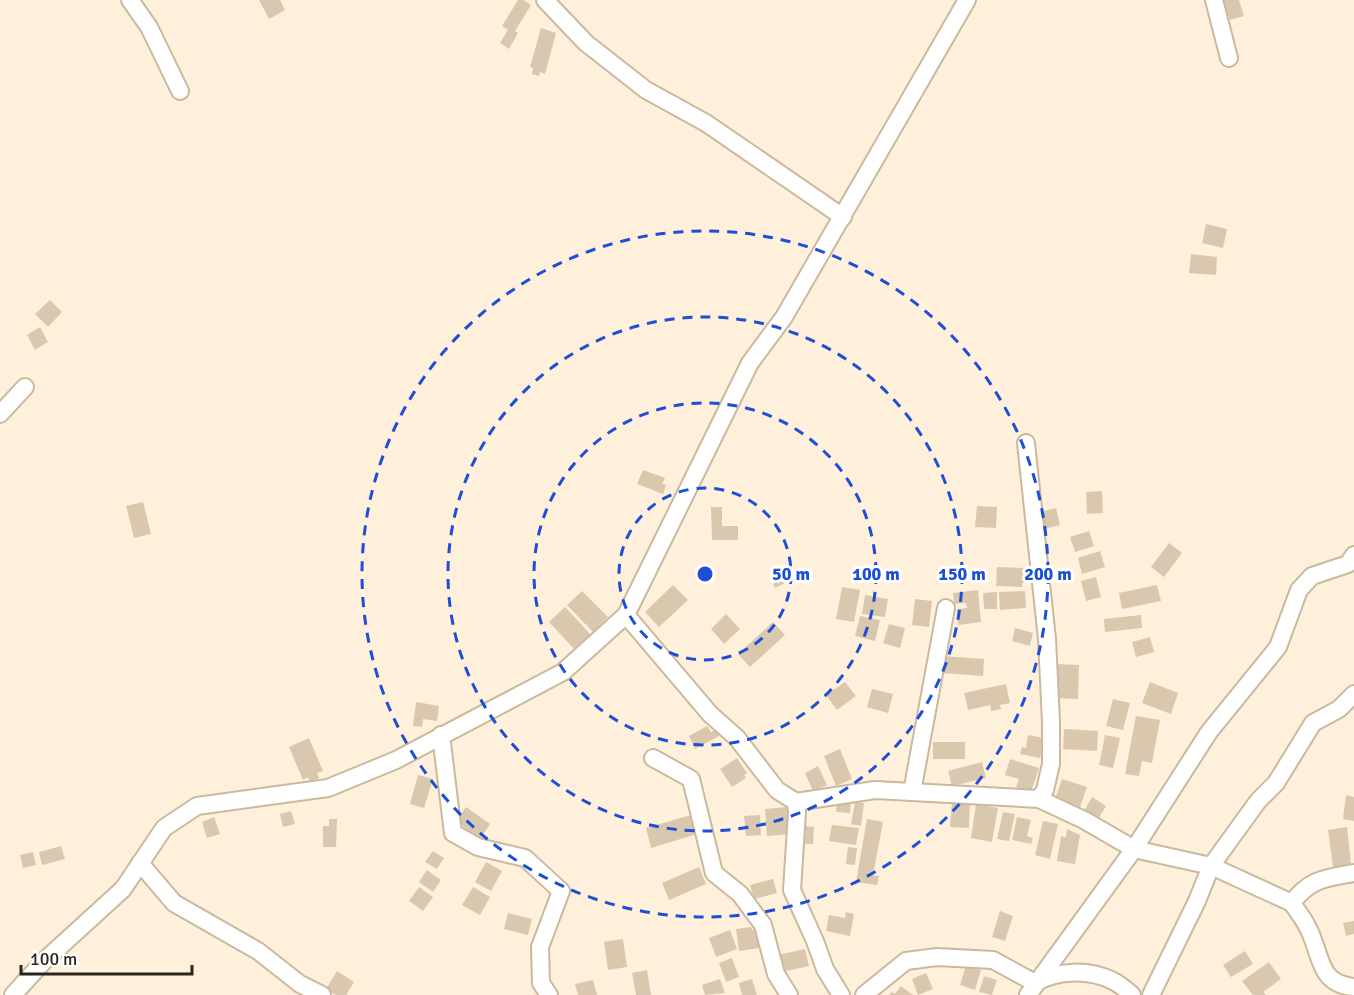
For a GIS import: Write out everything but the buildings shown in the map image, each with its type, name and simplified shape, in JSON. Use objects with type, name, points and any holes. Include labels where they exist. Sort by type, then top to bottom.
[{"type":"street","points":[[130,0],[149,27],[180,91]]},
{"type":"street","points":[[545,0],[586,43],[646,90],[706,123],[843,217]]},
{"type":"street","points":[[13,995],[43,962],[123,889],[165,828],[197,806],[328,788],[396,760],[563,672],[626,615],[750,363],[784,317],[967,0]]},
{"type":"street","points":[[1214,0],[1229,58]]},
{"type":"street","points":[[0,414],[26,387]]},
{"type":"street","points":[[1026,443],[1047,639],[1051,722],[1051,764],[1045,790],[1039,799]]},
{"type":"street","points":[[1032,989],[1134,849],[1209,732],[1278,646],[1299,590],[1312,576],[1348,564],[1354,555]]},
{"type":"street","points":[[912,792],[946,608]]},
{"type":"street","points":[[626,615],[710,714],[737,738],[777,790],[796,802],[875,790],[1039,799],[1084,820],[1134,849],[1211,866],[1292,903],[1308,928],[1323,971],[1337,984],[1354,987]]},
{"type":"street","points":[[1151,995],[1197,901],[1211,866],[1258,801],[1276,783],[1313,723],[1339,710],[1354,694]]},
{"type":"street","points":[[1339,710],[1354,719]]},
{"type":"street","points":[[441,735],[453,833],[478,847],[525,858],[561,891],[540,947],[541,983],[549,995]]},
{"type":"street","points":[[653,758],[692,779],[714,873],[740,894],[763,926],[776,974],[789,995]]},
{"type":"street","points":[[796,802],[792,890],[825,969],[842,995]]},
{"type":"street","points":[[140,863],[174,903],[258,951],[300,984],[322,995]]},
{"type":"street","points":[[1292,903],[1301,890],[1314,882],[1354,873]]},
{"type":"street","points":[[864,995],[906,961],[937,957],[993,960],[1032,989]]},
{"type":"street","points":[[1032,989],[1049,975],[1091,973],[1115,981],[1132,995]]}]
